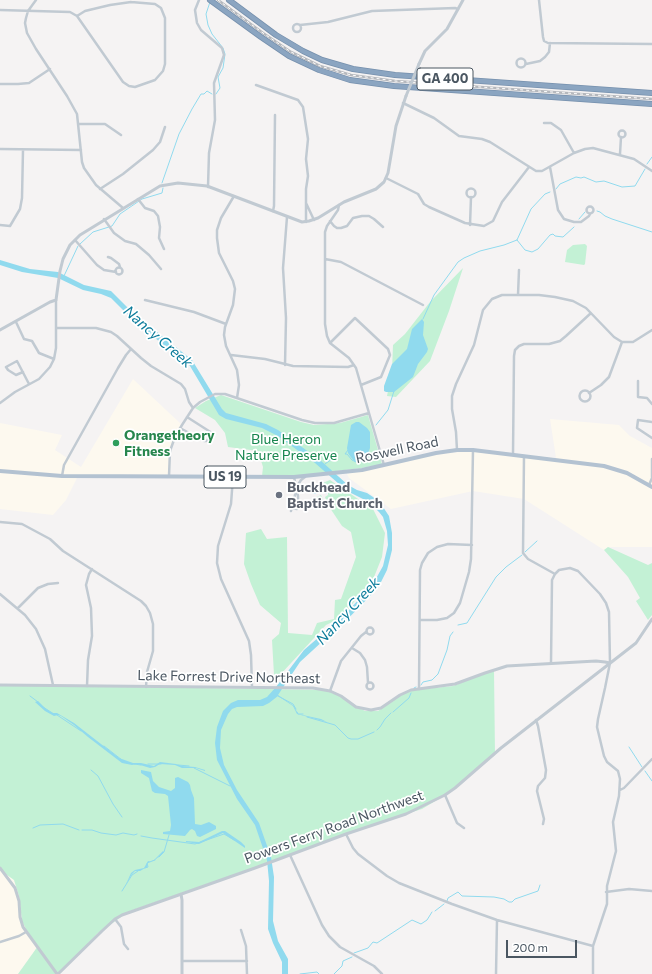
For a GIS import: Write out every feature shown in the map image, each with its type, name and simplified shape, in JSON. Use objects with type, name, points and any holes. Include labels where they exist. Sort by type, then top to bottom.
[{"type":"highway","name":"GA 400","points":[[210,0],[250,30],[280,50],[309,66],[328,74],[361,82],[406,87],[652,104]]},
{"type":"highway","name":"GA 400","points":[[229,0],[285,41],[303,52],[332,63],[363,71],[406,76],[652,93]]},
{"type":"main road","name":"Roswell Road","points":[[62,476],[233,478],[294,477],[338,473],[384,466],[436,453],[457,450],[473,450],[524,455],[604,466],[626,472],[651,486]]},
{"type":"main road","name":"US 19","points":[[0,471],[62,476]]},
{"type":"street","points":[[36,0],[28,11],[25,23],[27,33],[76,111],[79,124],[80,150],[84,168],[100,188],[123,208]]},
{"type":"street","points":[[199,0],[195,10],[197,23],[201,30],[222,48],[224,55],[214,83],[215,120],[209,153],[208,187]]},
{"type":"street","points":[[0,403],[15,392],[43,376],[54,359],[56,348],[57,290],[61,265],[66,250],[85,231],[105,221],[123,208],[139,200],[160,186],[171,183],[194,184],[208,187],[287,217],[306,222],[314,220],[339,205],[376,189],[382,184],[386,178],[389,168],[396,126],[406,96],[424,52],[447,29],[463,0]]},
{"type":"street","points":[[539,0],[543,37],[546,42],[652,44]]},
{"type":"street","points":[[0,10],[70,12],[77,16],[125,84],[132,87],[139,86],[155,80],[162,74],[165,64],[165,18],[163,10],[158,5],[151,3],[120,3],[85,11],[77,16]]},
{"type":"street","points":[[300,25],[328,22],[372,11],[458,9]]},
{"type":"street","points":[[526,64],[540,61],[545,57],[549,52],[550,43]]},
{"type":"street","points":[[0,84],[29,83],[50,70]]},
{"type":"street","points":[[256,85],[298,100],[302,104],[308,139],[306,159],[308,176],[306,189],[306,222]]},
{"type":"street","points":[[404,103],[434,118],[459,136],[490,142],[539,172],[574,153],[593,148],[620,154],[639,161],[652,171]]},
{"type":"street","points":[[273,211],[275,115]]},
{"type":"street","points":[[544,123],[551,123],[561,130],[574,153]]},
{"type":"street","points":[[79,124],[105,124],[121,135]]},
{"type":"street","points":[[100,188],[123,174],[153,150],[160,142],[165,127]]},
{"type":"street","points":[[620,154],[621,138]]},
{"type":"street","points":[[0,149],[80,150]]},
{"type":"street","points":[[0,225],[10,226],[20,209],[22,198],[23,150]]},
{"type":"street","points":[[386,178],[418,194],[424,204],[429,208],[470,225],[484,226],[493,221],[502,202],[529,167]]},
{"type":"street","points":[[550,167],[558,210],[564,219],[566,221],[581,222],[590,214]]},
{"type":"street","points":[[234,196],[221,218],[217,234],[219,253],[233,281],[235,289],[233,305],[224,331],[224,340],[236,365],[238,375],[237,398]]},
{"type":"street","points":[[470,225],[471,197]]},
{"type":"street","points":[[139,200],[145,208],[154,211],[158,216],[160,227],[159,238],[164,249]]},
{"type":"street","points":[[306,203],[314,220]]},
{"type":"street","points":[[339,205],[338,210],[330,221],[325,232],[327,336],[330,343],[349,358],[354,365],[384,466]]},
{"type":"street","points":[[330,221],[337,228],[341,228],[347,226],[353,218],[369,216],[384,228]]},
{"type":"street","points":[[285,364],[286,318],[283,268],[287,217]]},
{"type":"street","points":[[105,221],[112,230],[126,241],[136,244],[149,255],[161,269]]},
{"type":"street","points":[[76,241],[89,257],[104,270],[116,272],[118,274],[122,273],[119,264],[108,257]]},
{"type":"street","points":[[325,259],[341,262],[423,305]]},
{"type":"street","points":[[116,272],[116,269],[120,267]]},
{"type":"street","points":[[518,270],[518,295]]},
{"type":"street","points":[[457,450],[452,396],[474,345],[483,310],[488,302],[496,297],[502,295],[518,295],[566,298],[580,304],[591,313],[614,337],[622,342],[633,342],[652,330]]},
{"type":"street","points":[[0,330],[56,300]]},
{"type":"street","points":[[145,300],[194,312],[226,324]]},
{"type":"street","points":[[513,454],[515,350],[524,344],[550,344],[560,341],[591,313]]},
{"type":"street","points":[[330,343],[355,318],[388,349],[390,355],[381,378],[361,385]]},
{"type":"street","points":[[16,322],[24,339],[32,341],[39,353],[54,359]]},
{"type":"street","points":[[56,328],[96,328],[105,330],[117,336],[152,366],[182,384],[193,408]]},
{"type":"street","points":[[589,393],[590,397],[588,401],[584,402],[580,395],[582,392],[586,391],[589,393],[601,386],[609,377],[622,342]]},
{"type":"street","points":[[62,476],[64,465],[118,368],[131,349]]},
{"type":"street","points":[[231,355],[265,358],[285,364],[307,366],[348,367],[354,365]]},
{"type":"street","points":[[23,372],[16,375],[8,370],[6,366],[17,361],[23,372],[29,384]]},
{"type":"street","points":[[638,381],[638,397],[647,398],[652,404]]},
{"type":"street","points":[[169,477],[170,451],[186,417],[193,408],[215,394],[225,394],[315,423],[334,423],[369,413]]},
{"type":"street","points":[[180,428],[204,441],[207,441],[212,433],[186,417]]},
{"type":"street","points":[[652,422],[638,420],[637,428],[652,438]]},
{"type":"street","points":[[420,620],[443,619],[450,616],[457,610],[460,603],[469,572],[472,545],[473,450]]},
{"type":"street","points":[[524,455],[523,553],[528,559],[555,574]]},
{"type":"street","points":[[651,486],[652,459]]},
{"type":"street","points":[[294,477],[296,490],[298,496],[297,509],[291,510],[296,490],[301,480],[306,476]]},
{"type":"street","points":[[233,478],[231,504],[218,546],[217,563],[221,579],[249,641],[252,687]]},
{"type":"street","points":[[0,522],[17,523],[26,526],[50,539],[64,551],[141,601],[150,612],[153,624],[153,651],[147,672],[146,687]]},
{"type":"street","points":[[419,689],[420,570],[422,563],[425,556],[433,549],[441,545],[472,545]]},
{"type":"street","points":[[551,663],[552,582],[555,574],[564,568],[575,570],[586,579],[604,599],[610,617],[610,663],[597,727],[604,756],[607,762],[619,774],[620,790],[613,822],[616,850],[606,892],[607,904],[593,946],[593,974]]},
{"type":"street","points":[[87,686],[88,660],[92,636],[91,608],[86,585],[92,569]]},
{"type":"street","points":[[18,609],[38,588],[48,584],[58,583]]},
{"type":"street","points":[[0,594],[31,622],[41,637],[53,685]]},
{"type":"street","name":"Powers Ferry Road Northwest","points":[[58,974],[115,919],[132,911],[406,814],[445,795],[536,720],[636,643],[652,619]]},
{"type":"street","points":[[330,691],[341,661],[366,632]]},
{"type":"street","points":[[352,648],[360,653],[365,660],[368,683]]},
{"type":"street","name":"Lake Forrest Drive Northeast","points":[[0,685],[317,688],[330,691],[341,696],[356,707],[364,710],[371,710],[381,708],[404,692],[455,684],[507,666],[596,661],[610,663]]},
{"type":"street","points":[[536,720],[546,770],[545,778],[538,786],[537,791],[544,819],[543,824]]},
{"type":"street","points":[[620,790],[624,788],[652,759]]},
{"type":"street","points":[[445,795],[457,823],[464,828]]},
{"type":"street","points":[[346,834],[353,848],[358,854],[392,879],[452,904],[497,920],[593,946]]},
{"type":"street","points":[[290,855],[322,925],[329,936],[344,949],[378,968],[382,974]]},
{"type":"street","points":[[0,868],[16,888],[21,921],[26,932],[58,974]]},
{"type":"street","points":[[606,892],[629,889],[652,891]]},
{"type":"street","points":[[181,894],[182,974]]},
{"type":"street","points":[[115,919],[121,926],[124,944],[128,949]]},
{"type":"street","points":[[496,974],[497,920]]},
{"type":"street","points":[[241,930],[246,946],[247,974]]},
{"type":"street","points":[[0,942],[19,936],[26,932]]},
{"type":"street","points":[[182,961],[247,961]]},
{"type":"shaded area","points":[[133,379],[181,424],[170,450],[168,477],[78,476],[66,500],[53,515],[0,509],[0,423],[62,435],[55,450],[81,467]]},
{"type":"shaded area","points":[[550,419],[619,425],[630,436],[652,448],[652,547],[608,547],[604,550],[524,499],[473,491],[391,509],[349,478],[347,474],[435,454],[461,452],[485,451],[556,458]]},
{"type":"shaded area","points":[[0,870],[14,880],[19,896],[22,921],[38,946],[18,974],[0,974]]},
{"type":"green space","points":[[585,244],[587,246],[584,265],[565,262],[567,250],[573,245]]},
{"type":"green space","points":[[463,268],[430,361],[396,397],[387,396],[392,370],[393,345],[405,334],[430,302]]},
{"type":"green space","name":"Blue Heron Nature Preserve","points":[[221,395],[314,425],[340,423],[368,415],[382,464],[362,468],[293,476],[262,476],[263,467],[258,451],[228,447],[225,433],[215,420],[195,408],[206,401]]},
{"type":"green space","points":[[330,480],[373,509],[385,533],[382,557],[374,577],[341,618],[326,625],[280,675],[274,675],[272,640],[279,634],[281,623],[260,605],[251,584],[244,564],[246,533],[261,529],[267,539],[287,537],[288,633],[312,635],[317,623],[334,619],[335,600],[341,599],[356,557],[351,532],[342,526],[328,505],[325,497],[328,495],[328,488],[320,484]]},
{"type":"green space","points":[[321,495],[326,505],[315,510],[311,500]]},
{"type":"green space","points":[[608,547],[648,565],[652,563],[652,615],[648,620],[636,601],[640,598],[628,577],[604,550]]},
{"type":"green space","points":[[494,670],[495,755],[447,794],[422,809],[358,829],[318,845],[130,911],[98,933],[59,974],[18,974],[38,946],[22,921],[19,896],[14,880],[0,870],[0,685],[331,690],[348,702],[365,711],[378,711],[402,694],[414,690],[453,686]]},
{"type":"water","name":"Nancy Creek","points":[[0,260],[30,269],[58,272],[84,285],[111,291],[131,311],[192,360],[222,409],[226,413],[266,424],[278,430],[320,460],[348,485],[373,497],[381,504],[389,516],[392,533],[392,550],[387,570],[380,584],[336,631],[300,662],[278,695],[294,706],[298,714],[321,719],[327,722],[297,714],[293,706],[278,696],[263,706],[237,707],[232,709],[228,714],[221,730],[220,748],[224,765],[237,790],[259,823],[271,857],[274,877],[273,921],[278,941],[288,959],[288,974],[282,974],[282,962],[268,929],[269,881],[267,860],[255,825],[237,799],[217,760],[215,743],[217,727],[223,711],[231,703],[238,700],[260,700],[267,697],[304,650],[336,624],[373,584],[383,566],[388,545],[387,531],[383,517],[369,502],[347,491],[315,463],[278,436],[262,428],[226,419],[219,415],[186,361],[168,349],[127,314],[111,298],[83,290],[58,278],[22,272],[0,265]]},
{"type":"water","points":[[422,319],[424,322],[423,335],[428,349],[427,352],[418,364],[413,377],[394,392],[384,391],[384,386],[392,364],[407,349],[412,329]]},
{"type":"water","points":[[359,422],[370,432],[370,448],[367,457],[362,462],[355,462],[348,453],[347,448],[351,425]]},
{"type":"water","points":[[320,484],[327,490],[327,494],[320,491],[315,494],[303,490],[307,486]]},
{"type":"water","points":[[38,701],[52,713],[57,713],[74,723],[119,758],[133,763],[154,766],[160,762],[195,767],[205,771],[196,768],[182,768],[175,765],[160,764],[150,768],[137,764],[132,765],[122,763],[61,716],[54,716],[45,711],[35,702]]},
{"type":"water","points":[[141,770],[151,772],[153,781],[159,787],[171,791],[175,788],[175,778],[178,777],[188,782],[194,798],[195,824],[201,825],[209,822],[216,826],[216,829],[200,837],[197,836],[195,831],[192,829],[185,836],[163,834],[163,832],[170,831],[171,825],[168,796],[152,791],[149,778],[141,773]]},
{"type":"water","points":[[225,831],[241,842],[245,848],[223,833],[199,844],[186,842],[199,842]]},
{"type":"water","points":[[163,851],[164,852],[155,860]]},
{"type":"water","points":[[148,861],[152,861],[148,862],[147,867],[140,871],[135,871],[126,884],[131,873],[135,870],[144,868]]},
{"type":"waterway","points":[[210,2],[206,14],[208,25],[212,34],[223,48],[225,54],[223,68],[218,77],[220,88],[216,94]]},
{"type":"waterway","points":[[162,183],[179,134],[192,109],[201,94],[204,94],[207,91],[212,94]]},
{"type":"waterway","points":[[647,164],[652,157]]},
{"type":"waterway","points":[[556,189],[560,184],[576,177],[584,177],[596,182],[604,181],[622,187],[635,186],[645,169]]},
{"type":"waterway","points":[[80,244],[93,232],[112,226],[120,214],[142,199],[162,193],[163,188]]},
{"type":"waterway","points":[[423,319],[434,295],[458,262],[480,251],[517,240],[531,209],[545,194],[550,192]]},
{"type":"waterway","points":[[597,211],[612,219],[652,232]]},
{"type":"waterway","points":[[579,219],[585,212]]},
{"type":"waterway","points":[[517,240],[525,250],[532,252],[538,249],[550,235],[553,234],[555,236],[563,237],[574,227]]},
{"type":"waterway","points":[[64,276],[78,246]]},
{"type":"waterway","points":[[376,425],[388,410],[394,391]]},
{"type":"waterway","points":[[348,450],[345,454],[356,462]]},
{"type":"waterway","points":[[365,459],[368,457],[368,454]]},
{"type":"waterway","points":[[325,464],[332,459]]},
{"type":"waterway","points":[[525,552],[537,541]]},
{"type":"waterway","points":[[458,625],[467,623],[496,577],[522,555]]},
{"type":"waterway","points":[[421,685],[423,682],[432,680],[438,674],[447,650],[450,636],[453,632]]},
{"type":"waterway","points":[[393,712],[409,698],[411,693]]},
{"type":"waterway","points":[[30,696],[38,702]]},
{"type":"waterway","points":[[278,696],[293,704],[296,709]]},
{"type":"waterway","points":[[43,707],[54,714]]},
{"type":"waterway","points":[[297,712],[298,714],[303,714]]},
{"type":"waterway","points":[[377,730],[391,713]]},
{"type":"waterway","points":[[57,715],[81,731]]},
{"type":"waterway","points":[[307,717],[335,725],[348,738],[351,739],[358,739],[374,732]]},
{"type":"waterway","points":[[104,746],[122,760]]},
{"type":"waterway","points":[[629,747],[642,767]]},
{"type":"waterway","points":[[134,764],[141,765]]},
{"type":"waterway","points":[[148,764],[161,764]]},
{"type":"waterway","points":[[178,765],[189,766]]},
{"type":"waterway","points":[[194,768],[230,786]]},
{"type":"waterway","points":[[91,770],[98,776],[122,817]]},
{"type":"waterway","points":[[645,771],[652,781]]},
{"type":"waterway","points":[[33,828],[40,825],[63,824],[79,830]]},
{"type":"waterway","points":[[82,830],[92,830],[116,835],[123,833],[134,835],[137,834]]},
{"type":"waterway","points":[[141,836],[195,844],[224,834],[234,840]]},
{"type":"waterway","points":[[159,857],[164,852],[169,835]]},
{"type":"waterway","points":[[145,868],[148,867],[147,863],[155,860]]},
{"type":"waterway","points":[[122,891],[132,875],[138,871]]},
{"type":"waterway","points":[[447,901],[448,898],[458,892],[462,896],[494,897],[512,902],[515,899],[538,891],[540,885]]},
{"type":"waterway","points":[[435,911],[444,904]]},
{"type":"waterway","points":[[354,953],[368,948],[373,942],[377,943],[412,920],[421,924],[427,920],[432,912]]},
{"type":"waterway","points":[[334,974],[342,966],[343,961],[352,957]]},
{"type":"waterway","points":[[300,974],[317,972],[319,974]]},
{"type":"railway","points":[[218,0],[291,52],[320,66],[351,75],[395,81],[652,99]]},
{"type":"place","name":"Orangetheory Fitness","points":[[116,443]]},
{"type":"place","name":"Buckhead Baptist Church","points":[[279,495]]}]
